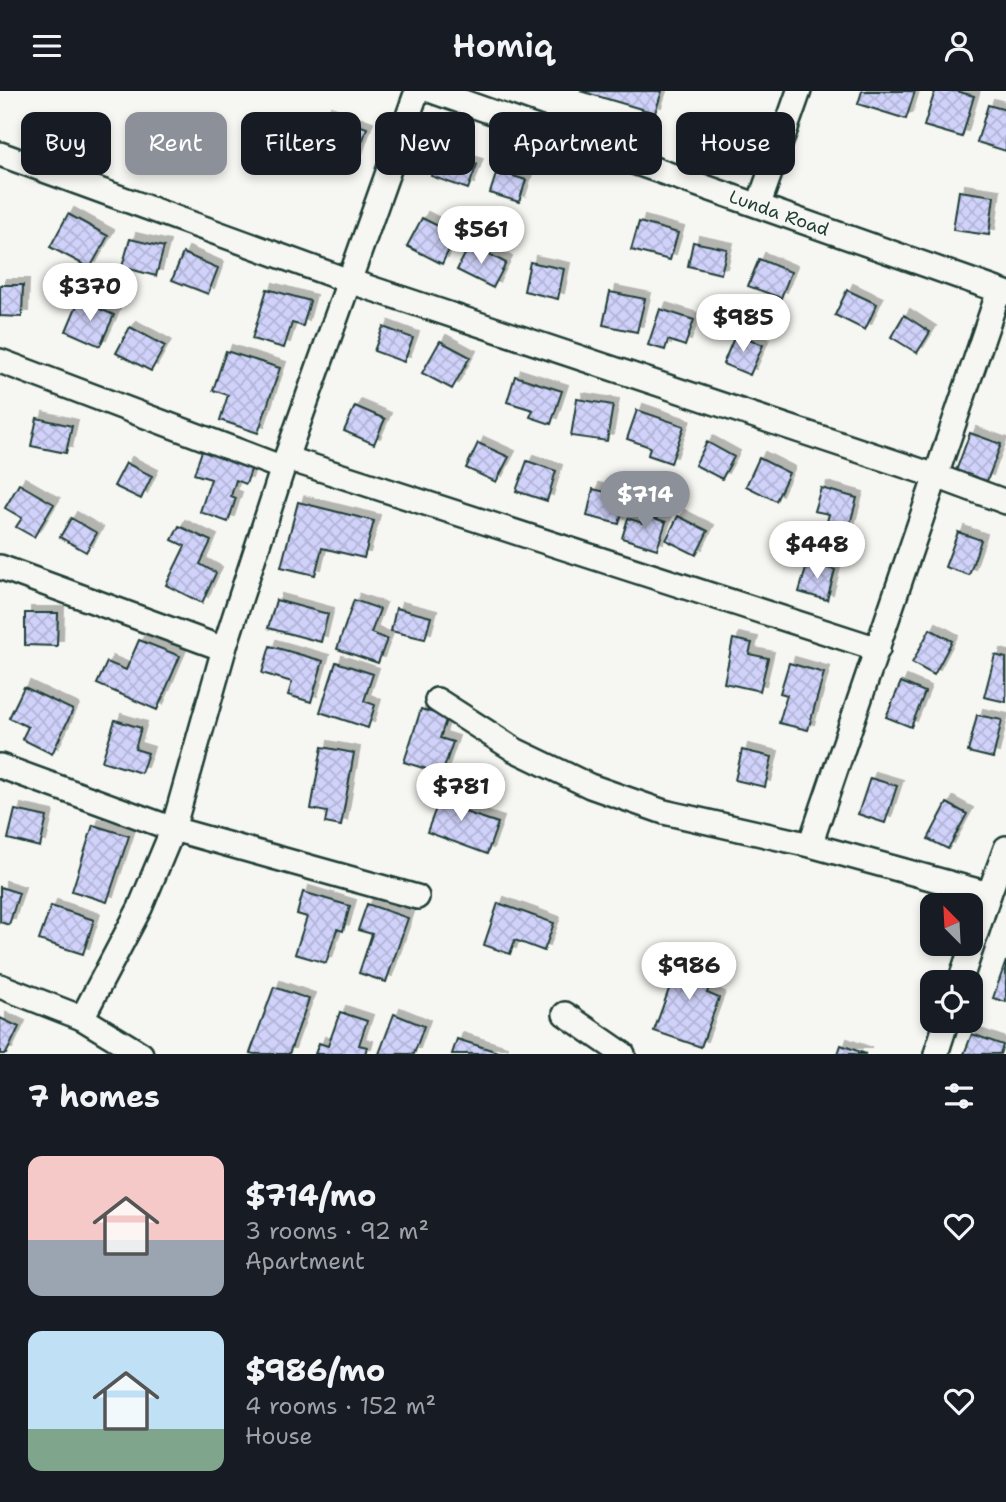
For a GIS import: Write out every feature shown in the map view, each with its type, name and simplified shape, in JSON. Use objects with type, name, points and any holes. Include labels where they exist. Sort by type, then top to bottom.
[{"type":"street","points":[[82,1018],[140,908],[173,829],[224,649],[285,463],[417,91]]},
{"type":"street","name":"Lunda Road","points":[[432,91],[759,204],[1002,292]]},
{"type":"street","points":[[759,204],[799,91]]},
{"type":"street","points":[[0,154],[349,281],[936,476],[1006,502]]},
{"type":"street","points":[[810,845],[1002,292]]},
{"type":"street","points":[[0,361],[285,463],[878,649]]},
{"type":"street","points":[[0,567],[224,649]]},
{"type":"street","points":[[437,700],[515,750],[590,786],[664,812],[810,845],[989,894]]},
{"type":"street","points":[[0,766],[173,829],[417,897]]},
{"type":"street","points":[[964,970],[1006,848]]},
{"type":"street","points":[[0,986],[82,1018],[141,1054]]},
{"type":"street","points":[[565,1014],[623,1054]]},
{"type":"street","points":[[936,1054],[943,1033]]},
{"type":"building","points":[[580,91],[662,91],[655,112]]},
{"type":"building","points":[[862,91],[915,91],[906,119],[858,104]]},
{"type":"building","points":[[935,91],[956,91],[974,96],[962,137],[924,126]]},
{"type":"building","points":[[988,105],[1006,110],[1006,151],[977,142]]},
{"type":"building","points":[[361,126],[367,128],[361,145]]},
{"type":"building","points":[[431,175],[473,175],[468,189]]},
{"type":"building","points":[[496,175],[510,175],[526,180],[519,202],[490,193]]},
{"type":"building","points":[[959,191],[994,196],[989,235],[953,230]]},
{"type":"building","points":[[68,214],[108,236],[90,268],[50,247]]},
{"type":"building","points":[[422,218],[456,235],[442,264],[407,246]]},
{"type":"building","points":[[639,222],[678,233],[670,260],[631,250]]},
{"type":"building","points":[[130,239],[164,247],[156,276],[122,267]]},
{"type":"building","points":[[693,242],[727,249],[721,274],[688,266]]},
{"type":"building","points":[[470,244],[506,263],[493,288],[457,270]]},
{"type":"building","points":[[183,253],[218,268],[208,294],[172,280]]},
{"type":"building","points":[[759,259],[791,272],[781,298],[748,286]]},
{"type":"building","points":[[530,262],[564,269],[558,299],[524,291]]},
{"type":"building","points":[[0,285],[23,285],[22,317],[0,316]]},
{"type":"building","points":[[267,289],[310,301],[303,326],[292,323],[284,348],[252,339]]},
{"type":"building","points":[[847,290],[877,304],[865,330],[835,315]]},
{"type":"building","points":[[610,292],[645,299],[637,332],[603,325]]},
{"type":"building","points":[[79,300],[114,315],[100,346],[66,331]]},
{"type":"building","points":[[660,309],[694,320],[685,346],[668,340],[665,350],[648,345]]},
{"type":"building","points":[[904,315],[930,332],[917,353],[891,337]]},
{"type":"building","points":[[130,327],[165,346],[151,371],[116,353]]},
{"type":"building","points":[[383,327],[413,338],[404,362],[374,351]]},
{"type":"building","points":[[736,333],[763,345],[750,375],[723,364]]},
{"type":"building","points":[[440,341],[470,357],[452,389],[422,373]]},
{"type":"building","points":[[226,351],[280,368],[258,433],[220,420],[228,395],[213,390]]},
{"type":"building","points":[[515,376],[562,391],[551,424],[530,417],[533,410],[507,402]]},
{"type":"building","points":[[577,399],[613,405],[607,441],[571,436]]},
{"type":"building","points":[[355,406],[385,419],[374,444],[344,431]]},
{"type":"building","points":[[637,410],[684,426],[671,463],[648,455],[650,447],[627,439]]},
{"type":"building","points":[[37,418],[72,426],[66,453],[31,446]]},
{"type":"building","points":[[970,433],[1001,444],[987,481],[956,471]]},
{"type":"building","points":[[707,442],[734,457],[722,479],[695,465]]},
{"type":"building","points":[[478,443],[509,457],[496,482],[466,468]]},
{"type":"building","points":[[202,451],[252,467],[246,484],[236,480],[231,496],[236,498],[228,522],[200,512],[211,479],[194,474]]},
{"type":"building","points":[[759,458],[789,473],[776,501],[746,486]]},
{"type":"building","points":[[527,461],[556,471],[547,501],[516,491]]},
{"type":"building","points":[[126,463],[152,476],[141,499],[114,486]]},
{"type":"building","points":[[19,484],[54,504],[34,537],[16,527],[22,518],[5,508]]},
{"type":"building","points":[[821,488],[857,498],[847,535],[825,529],[829,514],[814,511]]},
{"type":"building","points":[[593,489],[626,497],[619,524],[587,516]]},
{"type":"building","points":[[298,502],[374,521],[364,558],[322,548],[315,575],[281,567]]},
{"type":"building","points":[[645,515],[666,522],[657,549],[622,538],[628,518],[642,523]]},
{"type":"building","points":[[678,516],[708,531],[696,555],[666,540]]},
{"type":"building","points":[[71,518],[97,533],[86,552],[60,537]]},
{"type":"building","points":[[179,526],[211,541],[200,564],[216,573],[202,603],[166,585],[185,546],[172,540]]},
{"type":"building","points":[[958,532],[981,540],[969,575],[945,567]]},
{"type":"building","points":[[808,562],[835,570],[827,600],[799,592]]},
{"type":"building","points":[[276,600],[328,614],[321,642],[268,628]]},
{"type":"building","points":[[354,600],[380,609],[371,633],[387,639],[378,663],[337,649]]},
{"type":"building","points":[[396,608],[431,617],[425,639],[391,631]]},
{"type":"building","points":[[25,613],[58,613],[57,646],[25,645]]},
{"type":"building","points":[[930,629],[952,641],[934,675],[912,663]]},
{"type":"building","points":[[733,639],[752,643],[749,654],[768,658],[760,691],[724,683]]},
{"type":"building","points":[[139,640],[180,656],[157,710],[97,684],[107,662],[126,670]]},
{"type":"building","points":[[270,646],[323,661],[311,702],[288,695],[292,682],[262,673]]},
{"type":"building","points":[[995,655],[1006,658],[1006,702],[984,697]]},
{"type":"building","points":[[336,662],[373,674],[364,701],[375,705],[368,728],[320,712]]},
{"type":"building","points":[[789,663],[824,673],[808,730],[779,723],[787,695],[780,693]]},
{"type":"building","points":[[901,682],[925,692],[911,727],[886,717]]},
{"type":"building","points":[[24,687],[73,710],[52,754],[22,739],[28,727],[9,718]]},
{"type":"building","points":[[421,709],[447,717],[440,738],[453,742],[442,774],[404,762]]},
{"type":"building","points":[[977,715],[1002,720],[993,758],[968,752]]},
{"type":"building","points":[[115,720],[141,728],[135,749],[148,753],[141,773],[102,761]]},
{"type":"building","points":[[322,747],[354,753],[341,826],[325,823],[327,812],[311,809]]},
{"type":"building","points":[[742,750],[772,757],[765,787],[735,780]]},
{"type":"building","points":[[870,778],[897,786],[885,823],[858,814]]},
{"type":"building","points":[[444,787],[470,797],[465,812],[498,823],[487,854],[427,832]]},
{"type":"building","points":[[947,803],[967,814],[948,849],[928,839]]},
{"type":"building","points":[[15,810],[47,817],[40,847],[8,839]]},
{"type":"building","points":[[93,825],[129,836],[107,902],[72,891]]},
{"type":"building","points":[[0,887],[19,893],[9,925],[0,922]]},
{"type":"building","points":[[303,892],[350,906],[343,931],[337,929],[326,963],[295,954],[307,917],[297,914]]},
{"type":"building","points":[[498,903],[554,923],[544,951],[515,940],[510,954],[484,945]]},
{"type":"building","points":[[367,904],[408,918],[386,982],[359,973],[372,934],[358,930]]},
{"type":"building","points":[[51,906],[94,920],[83,954],[39,940]]},
{"type":"building","points":[[682,953],[716,966],[707,993],[719,998],[701,1047],[654,1031]]},
{"type":"building","points":[[1006,961],[1006,1002],[993,998]]},
{"type":"building","points":[[274,987],[309,999],[289,1054],[250,1053]]},
{"type":"building","points":[[340,1012],[367,1021],[359,1045],[367,1047],[365,1054],[315,1054],[319,1043],[328,1046]]},
{"type":"building","points":[[394,1014],[424,1026],[414,1054],[379,1054]]},
{"type":"building","points":[[0,1018],[19,1027],[6,1054],[0,1054]]},
{"type":"building","points":[[972,1034],[1003,1045],[1000,1054],[964,1054]]},
{"type":"building","points":[[457,1039],[501,1053],[501,1054],[452,1054]]},
{"type":"building","points":[[841,1045],[866,1054],[838,1054]]}]
